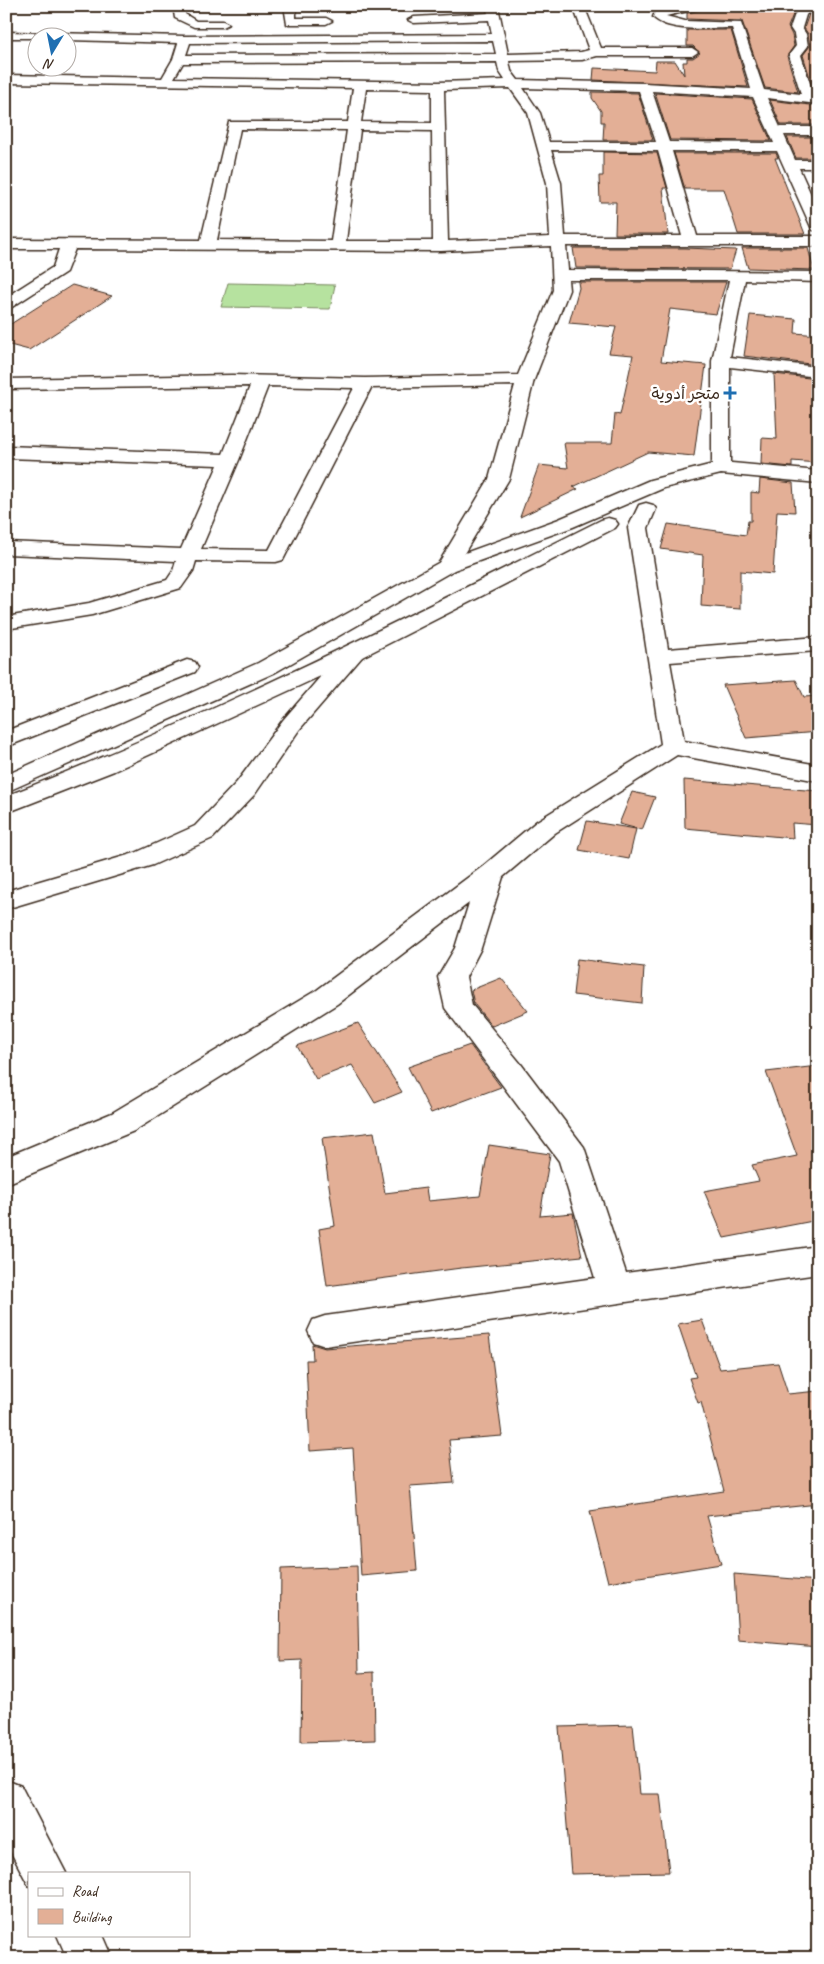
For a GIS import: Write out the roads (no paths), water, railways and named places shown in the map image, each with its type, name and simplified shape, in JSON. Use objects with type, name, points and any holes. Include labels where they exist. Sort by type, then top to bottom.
[{"type":"street","points":[[179,6],[179,16],[194,24],[233,24]]},
{"type":"street","points":[[290,6],[286,22],[337,21]]},
{"type":"street","points":[[578,6],[596,52]]},
{"type":"street","points":[[690,42],[659,17],[660,14],[665,12],[697,6]]},
{"type":"street","points":[[6,79],[167,80],[438,86],[514,84],[644,87],[693,84],[759,95],[814,100],[794,55],[802,46],[800,34],[796,28],[801,14],[808,6]]},
{"type":"street","points":[[405,20],[494,11],[505,71],[534,113],[554,183],[562,290],[526,380],[499,479],[447,566]]},
{"type":"street","points":[[179,59],[582,56],[596,52],[690,42],[737,25],[759,95],[790,164],[812,201],[818,226]]},
{"type":"street","points":[[6,35],[185,40],[498,37]]},
{"type":"street","points":[[167,80],[179,59],[185,40]]},
{"type":"street","points":[[338,245],[360,84]]},
{"type":"street","points":[[438,86],[441,246]]},
{"type":"street","points":[[644,87],[673,175],[690,240]]},
{"type":"street","points":[[208,245],[234,125],[439,127]]},
{"type":"street","points":[[775,131],[818,131]]},
{"type":"street","points":[[544,146],[782,147]]},
{"type":"street","points":[[790,164],[818,164]]},
{"type":"street","points":[[6,244],[441,246],[558,241],[818,241]]},
{"type":"street","points":[[6,304],[60,269],[69,243]]},
{"type":"street","points":[[560,275],[818,277]]},
{"type":"street","points":[[721,468],[721,362],[738,275]]},
{"type":"street","points":[[721,362],[818,372]]},
{"type":"street","points":[[6,384],[261,381],[365,383],[526,380]]},
{"type":"street","points":[[6,623],[92,609],[174,584],[183,571],[261,381]]},
{"type":"street","points":[[6,548],[188,556],[276,556],[365,383]]},
{"type":"street","points":[[6,452],[230,460]]},
{"type":"street","points":[[6,805],[106,766],[354,652],[620,518],[646,509],[721,468]]},
{"type":"street","points":[[8,780],[266,668],[447,566],[566,523],[657,484],[721,468],[818,477]]},
{"type":"street","points":[[646,509],[638,528],[673,747]]},
{"type":"street","points":[[658,656],[818,644]]},
{"type":"street","points":[[6,900],[144,858],[204,832],[246,788],[291,726],[354,652]]},
{"type":"street","points":[[6,740],[187,667]]},
{"type":"street","points":[[6,1171],[123,1122],[327,997],[491,873],[546,827],[673,747],[818,773]]},
{"type":"street","points":[[491,873],[468,948],[452,977],[459,1008],[511,1072],[573,1156],[615,1290]]},
{"type":"street","points":[[325,1332],[818,1260]]},
{"type":"street","points":[[6,1800],[44,1872]]},
{"type":"street","points":[[79,1936],[91,1958]]},
{"type":"place","name":"متجر أدوية","points":[[730,393]]}]
